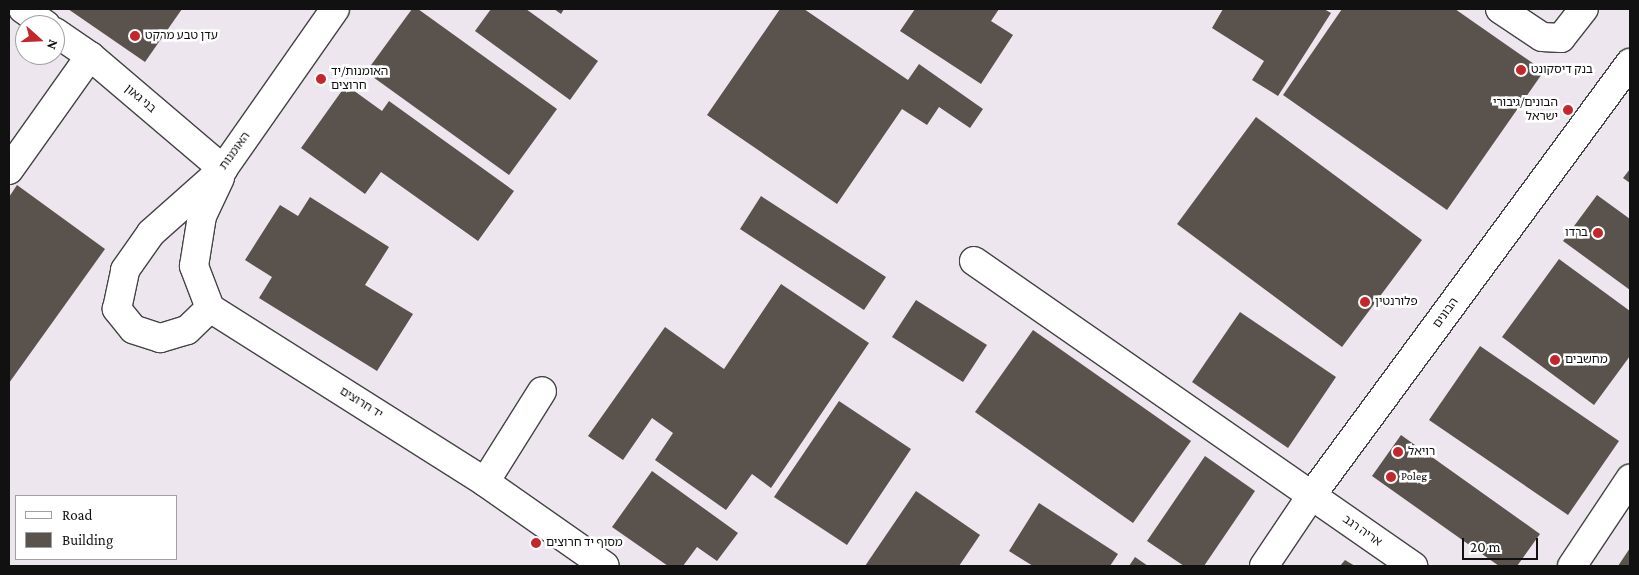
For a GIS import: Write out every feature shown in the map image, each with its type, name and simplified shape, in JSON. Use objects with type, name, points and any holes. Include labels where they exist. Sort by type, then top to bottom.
[{"type":"street","points":[[1500,9],[1542,38],[1561,38],[1584,9]]},
{"type":"street","name":"האומנות","points":[[210,308],[187,330],[160,338],[133,329],[117,309],[125,270],[151,233],[223,169],[327,12]]},
{"type":"street","name":"בני גאון","points":[[65,39],[90,56],[223,169]]},
{"type":"street","points":[[9,170],[90,56]]},
{"type":"street","name":"הבונים","points":[[1264,566],[1311,496],[1630,63]]},
{"type":"street","points":[[210,308],[194,266],[202,216],[223,169]]},
{"type":"street","name":"אריה רגב","points":[[974,261],[1413,566]]},
{"type":"street","name":"יד חרוצים","points":[[210,308],[485,482],[605,566]]},
{"type":"street","points":[[485,482],[542,391]]},
{"type":"street","points":[[1572,566],[1630,479]]},
{"type":"shaded area","points":[[9,9],[1630,9],[1630,566],[9,566]]},
{"type":"building","name":"עדן טבע מרקט","points":[[68,9],[182,9],[145,62]]},
{"type":"building","points":[[412,9],[418,9],[557,109],[509,175],[366,72]]},
{"type":"building","points":[[491,9],[526,9],[598,61],[570,100],[475,31]]},
{"type":"building","points":[[554,9],[564,9],[561,14]]},
{"type":"building","points":[[780,9],[804,9],[908,80],[919,64],[983,109],[970,128],[939,107],[927,125],[902,109],[837,204],[707,115]]},
{"type":"building","points":[[915,9],[999,9],[991,21],[1013,35],[981,84],[900,31]]},
{"type":"building","points":[[1223,9],[1324,9],[1331,13],[1278,96],[1252,80],[1264,61],[1212,28]]},
{"type":"building","points":[[1342,9],[1455,9],[1544,71],[1447,210],[1283,95]]},
{"type":"building","points":[[346,85],[382,111],[389,101],[514,191],[478,241],[381,172],[365,194],[301,148]]},
{"type":"building","points":[[1256,117],[1422,240],[1342,347],[1177,224]]},
{"type":"building","points":[[1630,169],[1630,183],[1623,178]]},
{"type":"building","points":[[17,185],[105,249],[9,383],[9,197]]},
{"type":"building","points":[[1597,195],[1630,219],[1630,290],[1563,241]]},
{"type":"building","points":[[761,196],[886,277],[864,310],[740,229]]},
{"type":"building","points":[[310,197],[389,247],[365,285],[413,314],[377,371],[259,298],[272,277],[245,260],[280,205],[298,216]]},
{"type":"building","points":[[1559,259],[1630,311],[1630,356],[1594,405],[1502,337]]},
{"type":"building","points":[[781,284],[869,343],[771,488],[752,474],[726,510],[655,460],[673,433],[652,418],[623,460],[588,436],[665,327],[724,369]]},
{"type":"building","points":[[916,300],[987,345],[963,382],[892,337]]},
{"type":"building","points":[[1240,312],[1336,377],[1288,448],[1192,382]]},
{"type":"building","points":[[1033,330],[1191,441],[1133,523],[975,412]]},
{"type":"building","points":[[1480,346],[1619,441],[1568,515],[1429,420]]},
{"type":"building","points":[[839,401],[911,449],[847,545],[774,497]]},
{"type":"building","points":[[1401,435],[1540,534],[1517,566],[1499,566],[1372,476]]},
{"type":"building","points":[[1205,456],[1255,491],[1204,566],[1184,566],[1147,541]]},
{"type":"building","points":[[652,471],[738,533],[717,561],[697,547],[683,566],[668,566],[612,527]]},
{"type":"building","points":[[916,491],[980,535],[959,566],[865,566]]},
{"type":"building","points":[[1039,503],[1118,554],[1110,566],[1033,566],[1009,551]]},
{"type":"building","points":[[1630,548],[1630,566],[1618,566]]},
{"type":"building","points":[[1135,557],[1148,566],[1129,566]]},
{"type":"building","points":[[1345,560],[1355,566],[1340,566]]},
{"type":"place","name":"עדן טבע מרקט","points":[[135,36]]},
{"type":"place","name":"בנק דיסקונט","points":[[1521,70]]},
{"type":"place","name":"האומנות/יד חרוצים","points":[[321,79]]},
{"type":"place","name":"הבונים/גיבורי ישראל","points":[[1568,110]]},
{"type":"place","name":"ברדו","points":[[1598,233]]},
{"type":"place","name":"פלורנטין","points":[[1365,302]]},
{"type":"place","name":"מחשבים","points":[[1555,360]]},
{"type":"place","name":"רויאל","points":[[1398,452]]},
{"type":"place","name":"Poleg","points":[[1391,477]]},
{"type":"place","name":"מסוף יד חרוצים","points":[[536,543]]}]
